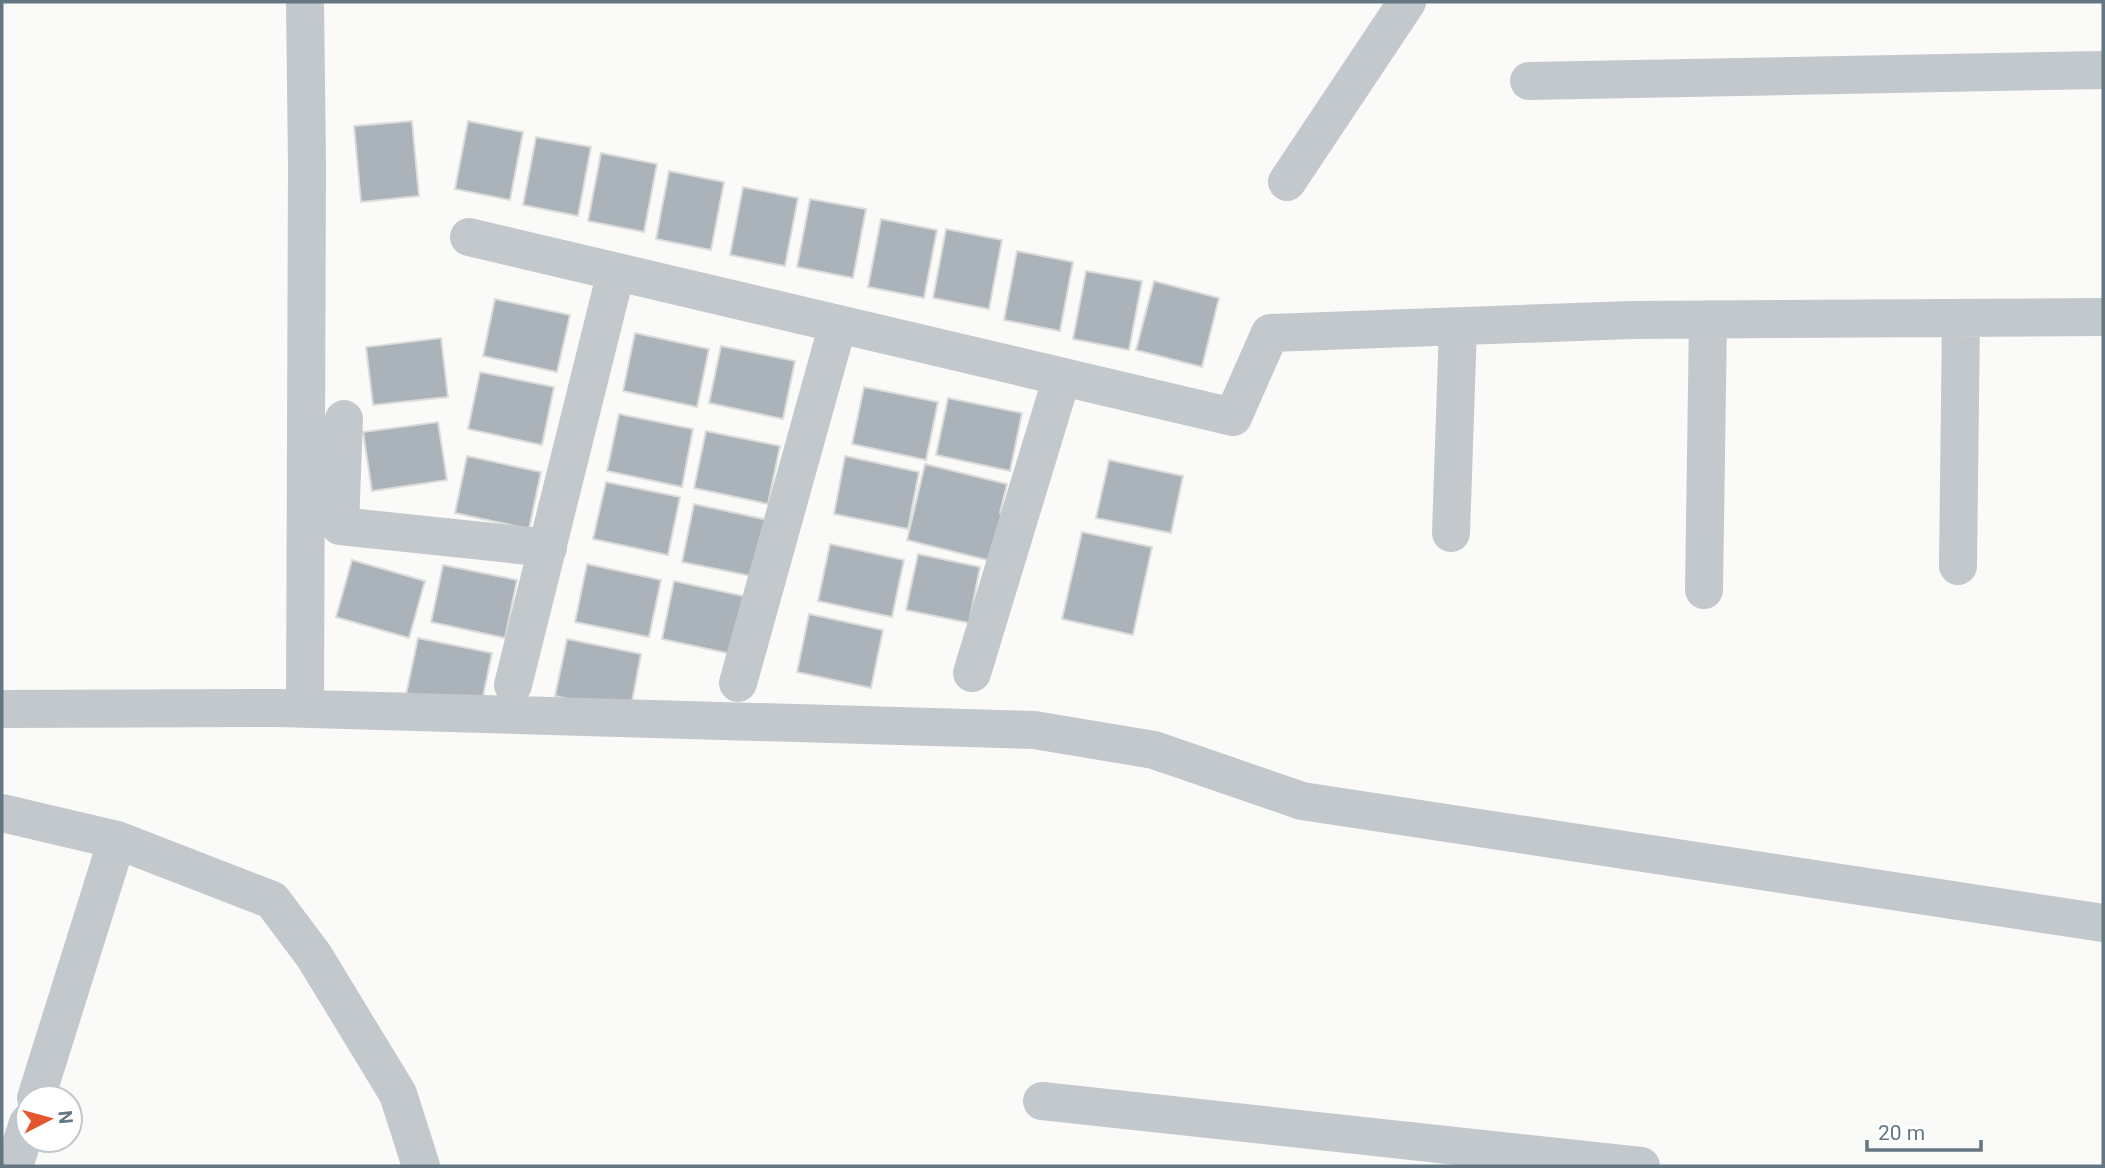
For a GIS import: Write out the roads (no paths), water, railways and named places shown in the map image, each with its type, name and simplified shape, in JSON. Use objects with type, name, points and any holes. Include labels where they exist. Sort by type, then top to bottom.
[{"type":"street","points":[[305,2],[305,709]]},
{"type":"street","points":[[1287,182],[1407,2]]},
{"type":"street","points":[[1529,81],[2103,70]]},
{"type":"street","points":[[469,237],[1233,418],[1270,333],[1708,320],[2103,317]]},
{"type":"street","points":[[513,685],[617,272]]},
{"type":"street","points":[[1958,566],[1961,318]]},
{"type":"street","points":[[1704,590],[1708,320]]},
{"type":"street","points":[[738,683],[838,324]]},
{"type":"street","points":[[1451,533],[1458,327]]},
{"type":"street","points":[[972,673],[1062,377]]},
{"type":"street","points":[[344,419],[340,526],[548,548]]},
{"type":"street","points":[[2,709],[305,709],[1034,730],[1154,750],[1302,801],[2103,923]]},
{"type":"street","points":[[3,818],[117,840],[272,900],[314,956],[398,1094],[421,1166]]},
{"type":"street","points":[[40,1084],[117,840]]},
{"type":"street","points":[[1042,1101],[1641,1166]]}]
